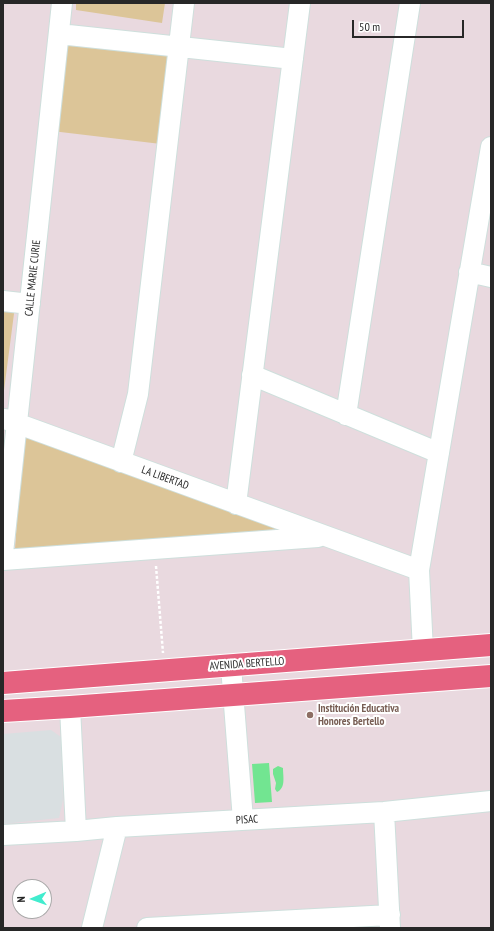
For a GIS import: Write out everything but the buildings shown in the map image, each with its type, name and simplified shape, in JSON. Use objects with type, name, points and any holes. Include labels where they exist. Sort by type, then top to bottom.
[{"type":"main road","name":"AVENIDA BERTELLO","points":[[3,683],[491,646]]},
{"type":"main road","points":[[3,711],[491,676]]},
{"type":"street","name":"CALLE MARIE CURIE","points":[[3,553],[10,421],[30,304],[62,3]]},
{"type":"street","points":[[121,462],[138,394],[184,3]]},
{"type":"street","points":[[236,504],[300,3]]},
{"type":"street","points":[[346,415],[410,3]]},
{"type":"street","points":[[59,34],[293,59]]},
{"type":"street","points":[[423,651],[419,570],[491,147]]},
{"type":"street","points":[[469,272],[491,277]]},
{"type":"street","points":[[3,301],[30,304]]},
{"type":"street","points":[[252,375],[439,453]]},
{"type":"street","name":"LA LIBERTAD","points":[[10,421],[419,570]]},
{"type":"street","points":[[3,560],[326,537]]},
{"type":"street","points":[[230,666],[243,820]]},
{"type":"street","points":[[70,707],[76,831]]},
{"type":"street","name":"PISAC","points":[[3,834],[76,831],[117,827],[384,812],[491,804]]},
{"type":"street","points":[[147,928],[390,921],[384,812]]},
{"type":"street","points":[[92,928],[117,827]]},
{"type":"path","points":[[155,549],[165,671]]},
{"type":"shaded area","points":[[76,3],[165,3],[162,23],[76,10]]},
{"type":"shaded area","points":[[61,41],[172,51],[161,144],[52,131]]},
{"type":"shaded area","points":[[3,305],[15,306],[3,398]]},
{"type":"shaded area","points":[[22,436],[282,529],[15,550]]},
{"type":"shaded area","points":[[51,730],[61,737],[63,800],[59,818],[3,824],[3,734]]},
{"type":"shaded area","points":[[269,763],[272,802],[255,803],[252,764]]},
{"type":"shaded area","points":[[278,766],[283,768],[283,785],[277,792],[275,789],[276,783],[273,769]]},
{"type":"place","name":"Institución Educativa Honores Bertello","points":[[310,715]]}]
